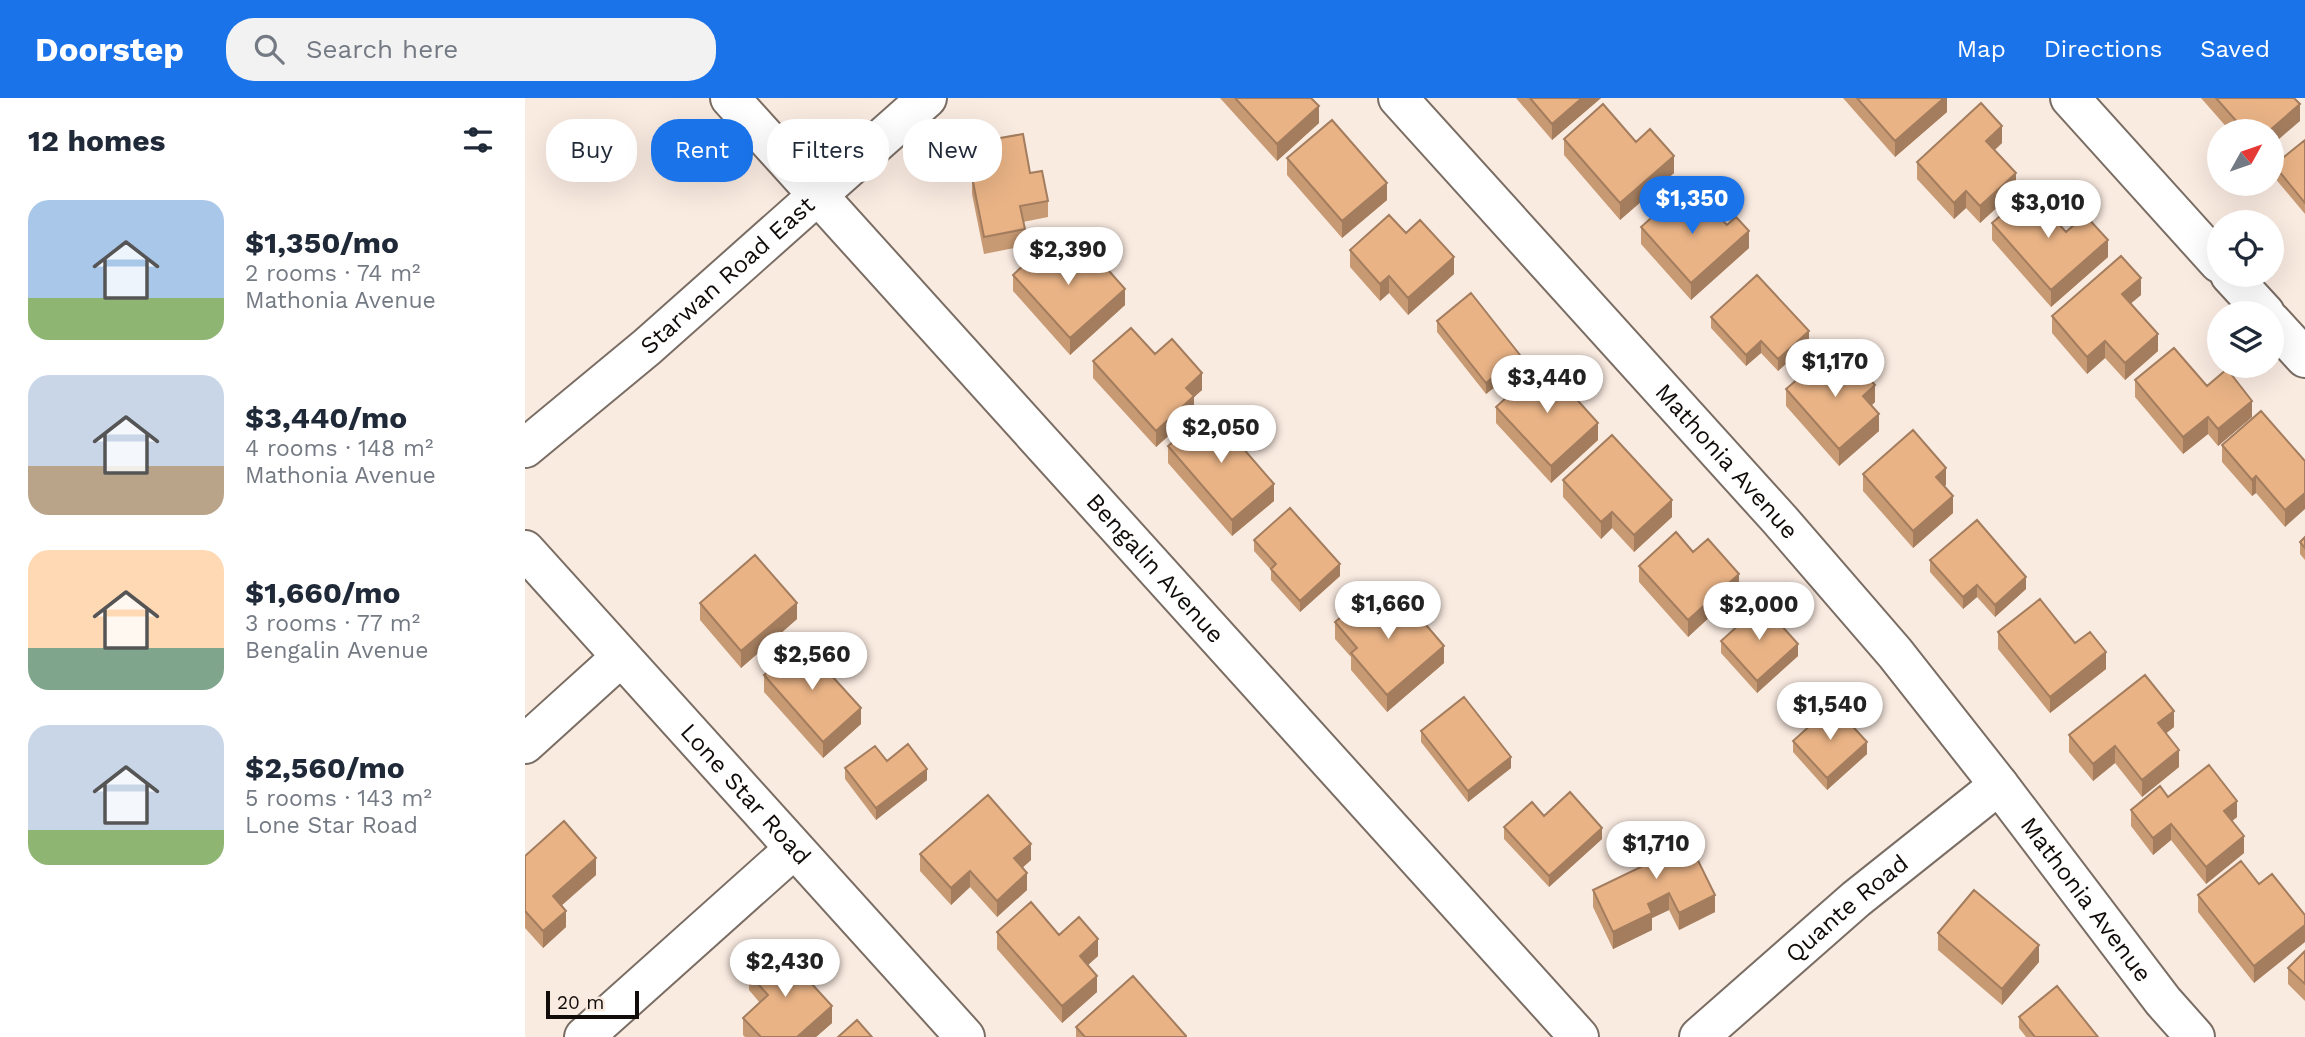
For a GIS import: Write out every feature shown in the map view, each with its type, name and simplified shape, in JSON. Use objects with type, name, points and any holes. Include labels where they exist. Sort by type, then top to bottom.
[{"type":"street","name":"Bengalin Avenue","points":[[730,98],[1579,1037]]},
{"type":"street","name":"Starwan Road East","points":[[525,448],[647,347],[927,98]]},
{"type":"street","name":"Mathonia Avenue","points":[[1398,98],[1780,520],[1895,653],[2163,1001],[2195,1037]]},
{"type":"street","points":[[2070,98],[2207,250]]},
{"type":"street","points":[[2241,287],[2254,301]]},
{"type":"street","points":[[2284,335],[2305,358]]},
{"type":"street","name":"Lone Star Road","points":[[525,550],[965,1037]]},
{"type":"street","points":[[525,744],[621,657]]},
{"type":"street","name":"Quante Road","points":[[1699,1037],[1856,899],[1999,785]]},
{"type":"street","points":[[584,1037],[794,849]]},
{"type":"building","points":[[1235,98],[1311,98],[1319,106],[1277,144]]},
{"type":"building","points":[[1530,98],[1582,98],[1552,124]]},
{"type":"building","points":[[1857,98],[1944,98],[1895,141]]},
{"type":"building","points":[[2216,98],[2294,98],[2300,104],[2283,119],[2234,119]]},
{"type":"building","points":[[1981,103],[2002,126],[1986,141],[2016,173],[1980,206],[1966,191],[1954,203],[1917,162]]},
{"type":"building","points":[[1603,104],[1636,142],[1650,129],[1674,156],[1620,203],[1564,139]]},
{"type":"building","points":[[1332,120],[1387,183],[1342,221],[1287,158]]},
{"type":"building","points":[[1023,134],[1030,173],[1042,171],[1048,201],[1020,206],[1025,229],[984,237],[973,182],[1002,182],[1002,138]]},
{"type":"building","points":[[2305,140],[2305,203],[2284,177],[2284,157]]},
{"type":"building","points":[[2029,191],[2066,232],[2085,215],[2108,240],[2051,290],[1992,223]]},
{"type":"building","points":[[1680,192],[1703,218],[1712,210],[1727,225],[1736,217],[1749,231],[1691,283],[1641,227]]},
{"type":"building","points":[[1389,215],[1406,233],[1420,220],[1454,257],[1408,298],[1389,276],[1380,284],[1350,250]]},
{"type":"building","points":[[1052,239],[1079,268],[1094,254],[1125,289],[1070,338],[1013,275]]},
{"type":"building","points":[[2121,256],[2141,278],[2122,294],[2158,334],[2125,363],[2105,341],[2087,357],[2052,316]]},
{"type":"building","points":[[1757,275],[1809,331],[1778,359],[1761,341],[1746,355],[1711,317]]},
{"type":"building","points":[[1471,293],[1520,355],[1486,383],[1437,321]]},
{"type":"building","points":[[1131,328],[1155,354],[1172,339],[1202,373],[1186,388],[1194,396],[1156,431],[1093,361]]},
{"type":"building","points":[[2174,348],[2207,386],[2216,378],[2234,378],[2252,401],[2218,429],[2208,417],[2183,437],[2135,380]]},
{"type":"building","points":[[1827,354],[1841,372],[1854,361],[1875,385],[1863,396],[1879,414],[1839,449],[1786,389]]},
{"type":"building","points":[[1544,363],[1598,423],[1551,466],[1496,407]]},
{"type":"building","points":[[1210,410],[1274,484],[1232,520],[1168,446]]},
{"type":"building","points":[[2261,411],[2305,461],[2305,493],[2285,510],[2256,476],[2252,480],[2222,445]]},
{"type":"building","points":[[1913,430],[1946,468],[1936,477],[1953,496],[1913,531],[1863,474]]},
{"type":"building","points":[[1612,435],[1672,500],[1634,535],[1612,512],[1601,522],[1563,480]]},
{"type":"building","points":[[1290,508],[1340,564],[1300,601],[1271,569],[1276,564],[1254,540]]},
{"type":"building","points":[[1977,520],[2026,577],[1995,605],[1977,585],[1963,597],[1930,560]]},
{"type":"building","points":[[1676,532],[1693,552],[1708,539],[1739,574],[1688,620],[1639,566]]},
{"type":"building","points":[[755,555],[797,603],[741,651],[700,603]]},
{"type":"building","points":[[1371,591],[1394,618],[1409,605],[1444,646],[1387,695],[1351,653],[1357,648],[1335,622]]},
{"type":"building","points":[[2040,599],[2075,643],[2090,632],[2106,652],[2050,697],[1998,632]]},
{"type":"building","points":[[1762,604],[1798,644],[1757,681],[1721,641]]},
{"type":"building","points":[[801,642],[861,708],[823,742],[764,675]]},
{"type":"building","points":[[2145,675],[2174,711],[2158,723],[2179,750],[2142,780],[2115,746],[2093,764],[2069,735]]},
{"type":"building","points":[[1464,697],[1511,757],[1468,791],[1421,731]]},
{"type":"building","points":[[1833,705],[1867,742],[1827,778],[1793,741]]},
{"type":"building","points":[[908,744],[927,769],[876,808],[845,768],[875,746],[887,761]]},
{"type":"building","points":[[2209,765],[2237,801],[2224,811],[2244,836],[2206,867],[2171,824],[2153,838],[2131,810],[2160,786],[2168,797]]},
{"type":"building","points":[[1570,792],[1602,828],[1549,876],[1504,827],[1532,802],[1544,816]]},
{"type":"building","points":[[988,795],[1031,844],[1014,858],[1027,873],[997,901],[970,871],[951,888],[920,854]]},
{"type":"building","points":[[564,821],[596,858],[553,896],[566,911],[543,931],[525,911],[525,856]]},
{"type":"building","points":[[1681,826],[1715,895],[1679,913],[1669,893],[1648,904],[1652,913],[1613,932],[1593,890],[1645,865],[1637,848]]},
{"type":"building","points":[[2241,861],[2259,884],[2272,874],[2305,915],[2305,925],[2254,966],[2198,895]]},
{"type":"building","points":[[1974,890],[2039,945],[2002,989],[1938,933]]},
{"type":"building","points":[[1031,902],[1059,935],[1079,917],[1098,939],[1080,956],[1097,976],[1062,1006],[997,932]]},
{"type":"building","points":[[778,947],[832,1006],[797,1037],[761,1037],[743,1018],[768,995],[749,974]]},
{"type":"building","points":[[2305,951],[2305,984],[2288,968]]},
{"type":"building","points":[[1133,976],[1186,1037],[1085,1037],[1076,1027]]},
{"type":"building","points":[[2057,986],[2098,1037],[2035,1037],[2019,1017]]},
{"type":"building","points":[[857,1020],[872,1037],[838,1037]]}]
